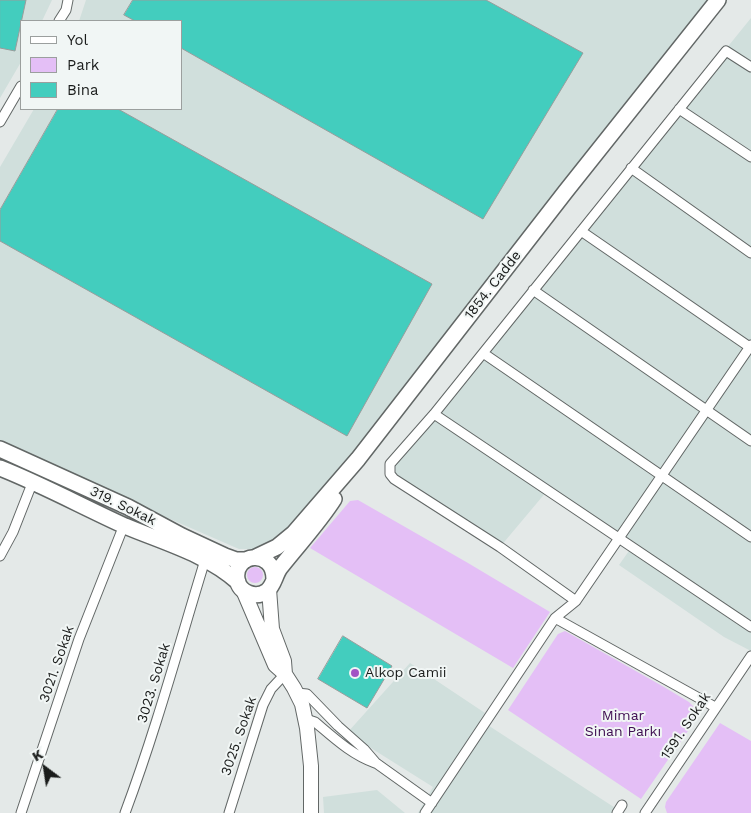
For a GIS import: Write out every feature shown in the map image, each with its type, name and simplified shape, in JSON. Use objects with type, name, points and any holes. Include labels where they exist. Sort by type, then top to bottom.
[{"type":"main road","name":"1854. Cadde","points":[[251,558],[277,547],[288,538],[358,459],[566,191],[718,0]]},
{"type":"main road","name":"319. Sokak","points":[[0,449],[128,507],[182,536],[226,556],[236,560],[251,558]]},
{"type":"main road","points":[[241,586],[254,595],[264,592],[272,584],[284,562],[320,521],[358,459]]},
{"type":"main road","name":"319. Sokak","points":[[0,468],[33,481],[124,525],[204,560],[226,572],[241,586]]},
{"type":"main road","points":[[286,674],[284,661],[272,629],[272,566],[262,558],[251,558],[239,568],[237,573],[275,665],[286,674],[302,704],[311,766],[311,813]]},
{"type":"street","points":[[60,20],[66,10],[68,0]]},
{"type":"street","points":[[576,601],[500,547],[394,479],[389,469],[392,460],[434,414],[726,51],[751,67]]},
{"type":"street","points":[[0,122],[20,88]]},
{"type":"street","points":[[679,109],[751,157]]},
{"type":"street","points":[[631,168],[751,253]]},
{"type":"street","points":[[425,813],[555,618],[576,601],[751,347],[581,231]]},
{"type":"street","points":[[533,290],[751,441]]},
{"type":"street","points":[[483,353],[751,537]]},
{"type":"street","points":[[434,414],[751,627]]},
{"type":"street","points":[[0,556],[13,532],[33,481]]},
{"type":"street","name":"3021. Sokak","points":[[21,813],[80,639],[124,525]]},
{"type":"street","name":"3023. Sokak","points":[[125,813],[170,679],[204,560]]},
{"type":"street","points":[[555,618],[715,707]]},
{"type":"street","name":"1591. Sokak","points":[[645,813],[751,656]]},
{"type":"street","name":"3025. Sokak","points":[[229,813],[263,705],[271,689],[286,674]]},
{"type":"street","points":[[297,693],[307,694],[376,763],[432,803]]},
{"type":"street","points":[[305,721],[315,722],[363,759],[376,763]]},
{"type":"street","points":[[332,736],[339,733],[338,726]]},
{"type":"shaded area","points":[[0,0],[52,0],[42,20],[20,20],[20,64],[0,98]]},
{"type":"shaded area","points":[[86,0],[711,0],[310,509],[287,532],[269,544],[255,549],[239,549],[0,445],[0,167],[33,110],[182,110],[182,20],[79,20]]},
{"type":"shaded area","points":[[751,18],[751,651],[724,637],[619,565],[631,548],[547,491],[500,547],[394,479],[390,464]]},
{"type":"shaded area","points":[[410,663],[485,713],[480,720],[623,813],[418,813],[433,787],[347,733]]},
{"type":"shaded area","points":[[377,790],[405,813],[324,813],[323,797]]},
{"type":"green space","points":[[358,500],[550,612],[513,668],[310,548],[350,501]]},
{"type":"green space","points":[[255,567],[263,575],[255,583],[247,575]]},
{"type":"green space","name":"Mimar Sinan Parkı","points":[[565,631],[664,687],[689,702],[696,709],[697,716],[694,722],[641,799],[508,710],[558,634]]},
{"type":"green space","name":"Mimar Sinan Parkı","points":[[720,723],[751,741],[751,813],[667,813],[666,802]]},
{"type":"building","points":[[0,0],[26,0],[22,20],[20,20],[15,51],[0,48]]},
{"type":"building","points":[[133,0],[486,0],[583,53],[483,219],[182,49],[182,20],[133,20],[124,15]]},
{"type":"building","points":[[57,110],[120,110],[432,284],[347,436],[0,241],[0,210]]},
{"type":"building","name":"Alkop Camii","points":[[343,636],[392,666],[367,708],[318,679]]},
{"type":"place","name":"Alkop Camii","points":[[355,673]]}]
